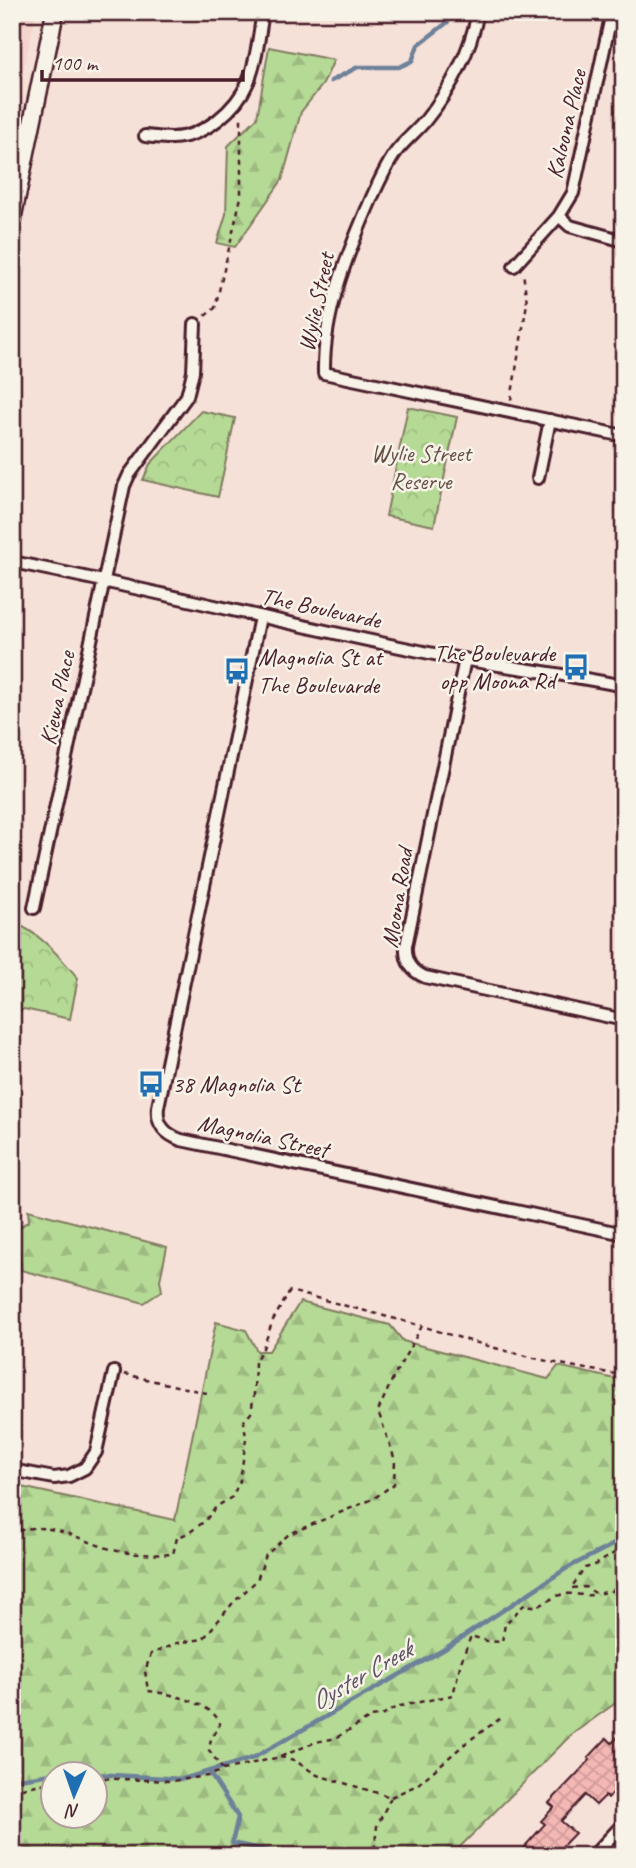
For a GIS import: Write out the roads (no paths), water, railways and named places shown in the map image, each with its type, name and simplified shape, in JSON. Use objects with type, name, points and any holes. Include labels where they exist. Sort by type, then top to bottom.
[{"type":"street","points":[[12,220],[55,12]]},
{"type":"street","points":[[145,136],[174,138],[220,119],[232,107],[249,80],[263,12]]},
{"type":"street","name":"Wylie Street","points":[[478,12],[461,66],[424,123],[396,151],[376,188],[350,248],[328,332],[324,373],[624,436]]},
{"type":"street","name":"Kaloona Place","points":[[517,262],[559,216],[573,193],[612,12]]},
{"type":"street","points":[[559,216],[570,226],[624,241]]},
{"type":"street","name":"Kiewa Place","points":[[34,908],[129,475],[187,396],[193,372],[195,324]]},
{"type":"street","points":[[537,478],[550,420]]},
{"type":"street","name":"The Boulevarde","points":[[12,562],[465,659],[624,686]]},
{"type":"street","name":"Magnolia Street","points":[[260,617],[158,1107],[160,1126],[171,1136],[181,1140],[624,1234]]},
{"type":"street","name":"Moona Road","points":[[465,659],[406,946],[407,961],[418,974],[425,977],[624,1020]]},
{"type":"street","points":[[12,1470],[54,1478],[69,1476],[85,1468],[96,1452],[114,1372]]},
{"type":"street","points":[[593,1856],[624,1823]]},
{"type":"waterway","points":[[331,81],[358,67],[399,67],[412,61],[418,45],[448,22]]},
{"type":"waterway","name":"Oyster Creek","points":[[108,1775],[183,1779],[253,1758],[443,1650],[567,1568],[624,1539]]},
{"type":"waterway","points":[[209,1772],[238,1817],[232,1843],[275,1852],[282,1856]]},
{"type":"waterway","name":"Oyster Creek","points":[[12,1780],[38,1776]]},
{"type":"place","name":"The Boulevarde opp Moona Rd","points":[[576,667]]},
{"type":"place","name":"Magnolia St at The Boulevarde","points":[[237,671]]},
{"type":"place","name":"38 Magnolia St","points":[[151,1084]]},
{"type":"park label","name":"Wylie Street Reserve","points":[[421,467]]}]
